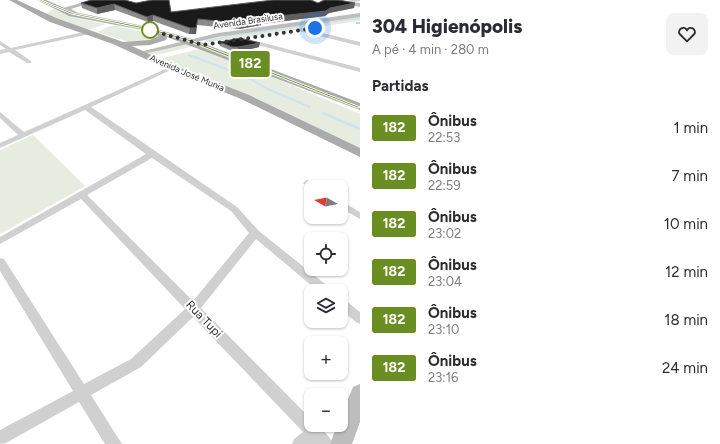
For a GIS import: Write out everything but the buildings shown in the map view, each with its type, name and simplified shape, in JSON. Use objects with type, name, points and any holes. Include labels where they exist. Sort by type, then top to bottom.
[{"type":"main road","name":"Avenida José Munia","points":[[12,0],[43,15],[93,32],[172,68],[245,96],[360,153]]},
{"type":"main road","points":[[40,0],[80,16],[157,31],[190,40],[360,107]]},
{"type":"main road","points":[[30,8],[44,8],[88,0]]},
{"type":"main road","points":[[80,16],[66,7],[98,0]]},
{"type":"main road","points":[[324,0],[358,3]]},
{"type":"main road","points":[[334,0],[358,3]]},
{"type":"main road","points":[[43,15],[53,6]]},
{"type":"main road","name":"Avenida Brasilusa","points":[[152,59],[203,45],[359,21]]},
{"type":"main road","name":"Avenida Brasilusa","points":[[139,53],[190,40],[235,32],[359,21]]},
{"type":"main road","points":[[93,32],[114,23]]},
{"type":"main road","points":[[116,42],[140,44],[153,42],[163,38],[163,35],[157,31]]},
{"type":"main road","points":[[341,444],[360,393]]},
{"type":"street","points":[[301,30],[360,44]]},
{"type":"street","points":[[0,52],[93,32]]},
{"type":"street","points":[[240,39],[357,69],[360,64]]},
{"type":"street","points":[[0,43],[29,62]]},
{"type":"street","points":[[0,146],[87,108],[172,68]]},
{"type":"street","points":[[87,108],[234,209],[255,233],[317,284]]},
{"type":"street","points":[[0,114],[23,136]]},
{"type":"street","points":[[0,241],[152,154]]},
{"type":"street","name":"Rua Tupi","points":[[82,195],[304,422]]},
{"type":"street","points":[[348,208],[360,216]]},
{"type":"street","points":[[0,438],[136,363],[194,308],[255,233]]},
{"type":"street","points":[[0,262],[114,444]]},
{"type":"street","points":[[348,309],[360,319]]},
{"type":"street","points":[[300,444],[314,432]]},
{"type":"street","name":"Rua Tupi","points":[[314,432],[325,444]]},
{"type":"shaded area","points":[[53,9],[78,18],[106,24],[88,30],[50,18],[46,14]]},
{"type":"shaded area","points":[[360,16],[360,21],[211,42],[201,40]]},
{"type":"shaded area","points":[[110,26],[119,26],[159,36],[157,39],[132,43],[97,32]]},
{"type":"shaded area","points":[[187,42],[194,46],[156,55],[148,55],[147,53]]},
{"type":"shaded area","points":[[204,48],[360,114],[360,149],[158,59]]},
{"type":"shaded area","points":[[33,135],[85,186],[0,234],[0,150]]},
{"type":"waterway","points":[[208,41],[231,36],[360,18]]},
{"type":"waterway","points":[[189,55],[245,76],[270,90],[310,107]]},
{"type":"waterway","points":[[323,113],[360,129]]},
{"type":"bus line","name":"182","points":[[40,0],[72,14],[149,29],[190,40],[360,107]]},
{"type":"route","points":[[150,30],[149,29],[203,45],[315,28]]}]
